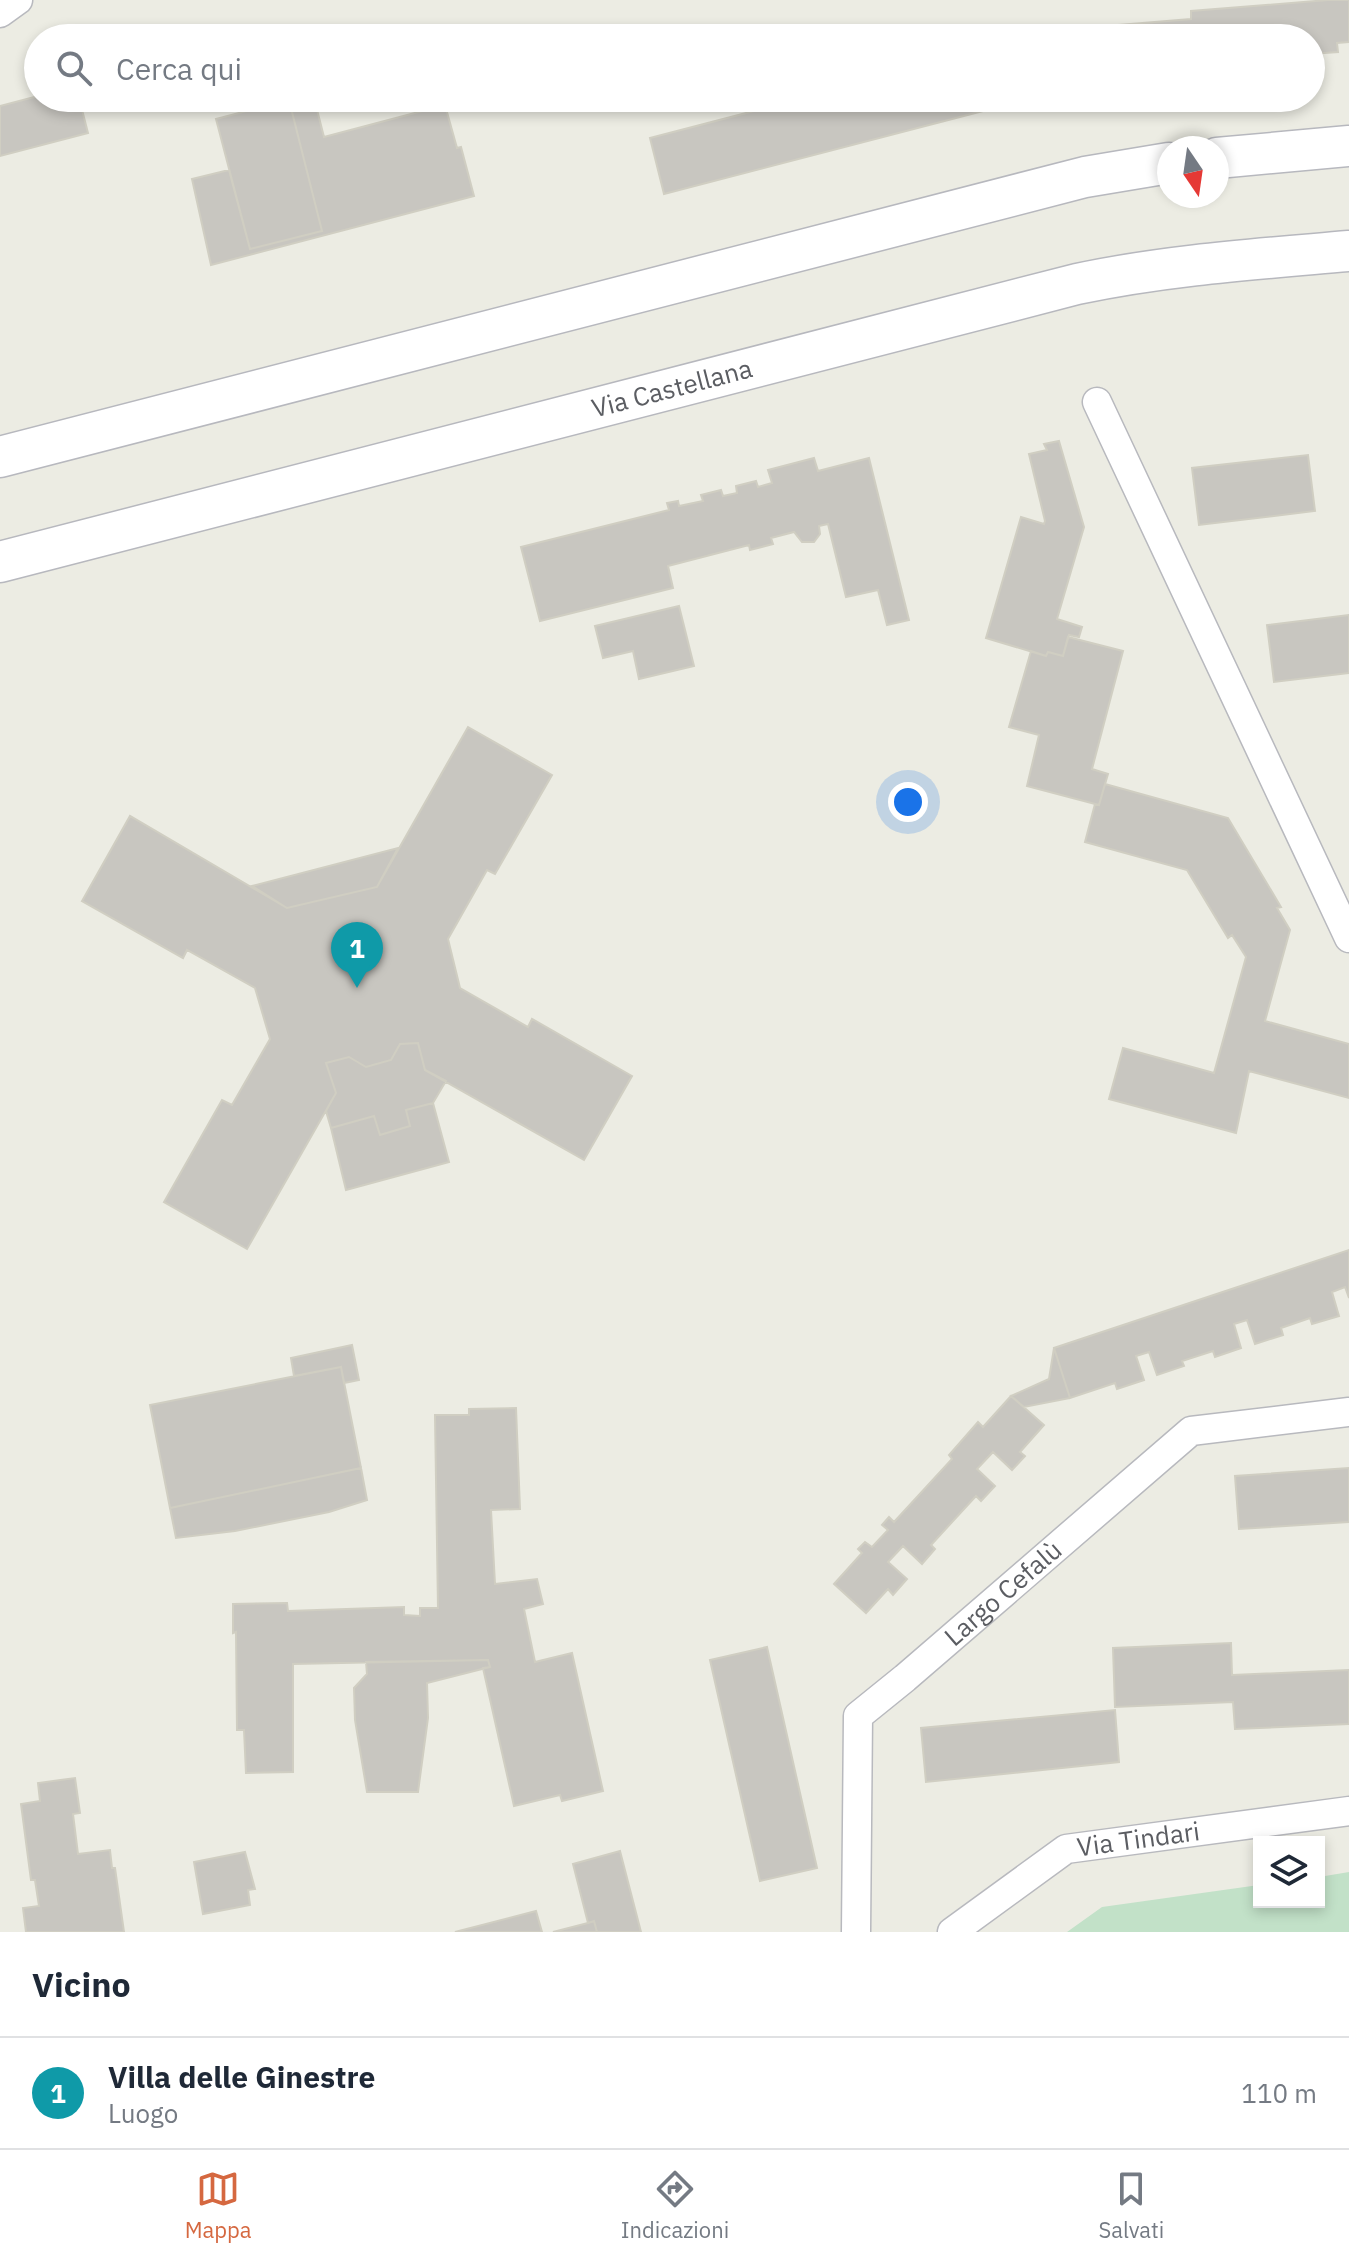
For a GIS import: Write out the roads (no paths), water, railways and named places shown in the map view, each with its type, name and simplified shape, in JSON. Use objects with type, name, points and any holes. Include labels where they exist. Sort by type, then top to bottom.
[{"type":"main road","points":[[1229,157],[1349,146]]},
{"type":"main road","points":[[0,457],[1085,177],[1157,165]]},
{"type":"main road","name":"Via Castellana","points":[[0,562],[1047,291],[1147,271],[1349,251]]},
{"type":"street","points":[[0,13],[18,0]]},
{"type":"street","points":[[1097,402],[1349,938]]},
{"type":"street","name":"Largo Cefalù","points":[[856,1932],[858,1716],[1191,1431],[1349,1412]]},
{"type":"street","name":"Via Tindari","points":[[952,1932],[1066,1849],[1349,1811]]},
{"type":"place","name":"Villa delle Ginestre","points":[[357,988]]}]
